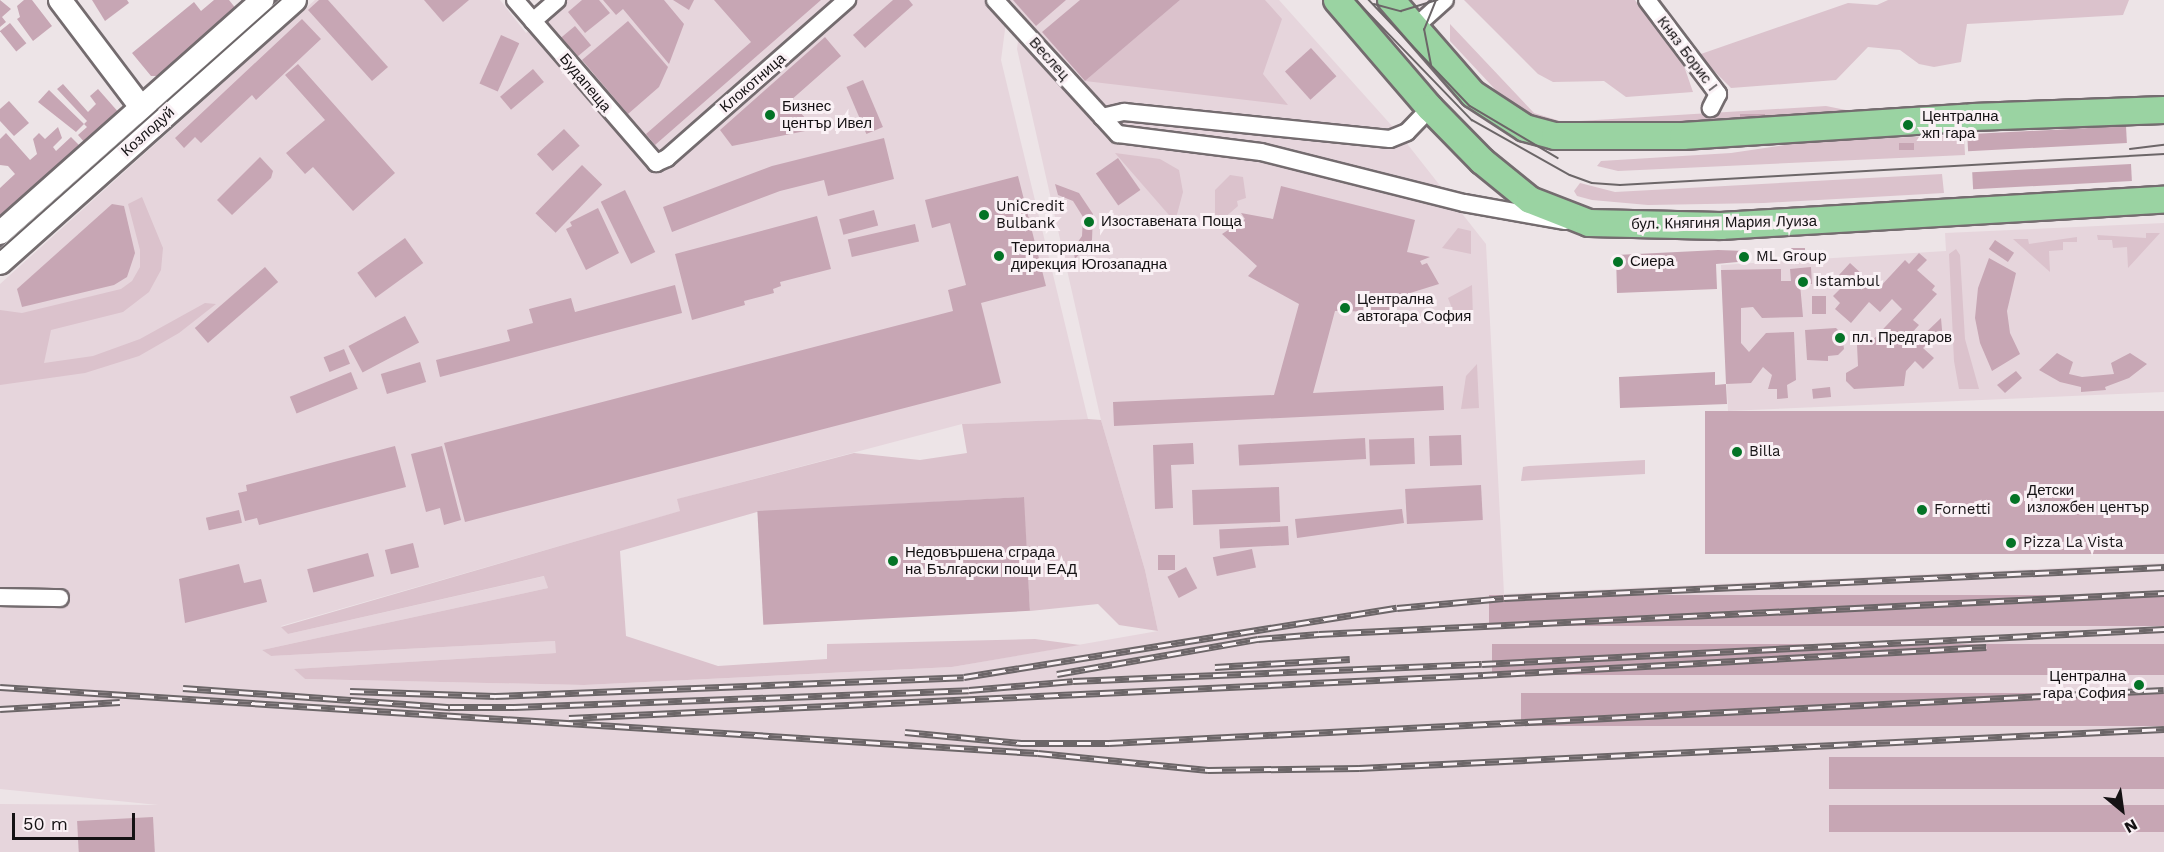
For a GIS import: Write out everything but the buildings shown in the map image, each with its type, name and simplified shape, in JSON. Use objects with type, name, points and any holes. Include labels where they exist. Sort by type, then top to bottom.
[{"type":"main road","points":[[60,0],[148,117]]},
{"type":"main road","name":"Козлодуй","points":[[0,263],[148,117],[262,0]]},
{"type":"main road","name":"Козлодуй","points":[[0,233],[295,0]]},
{"type":"main road","name":"бул. Княгиня Мария Луиза","points":[[1337,0],[1430,108],[1482,161],[1530,200],[1589,223],[1721,226],[2164,200]]},
{"type":"main road","points":[[1391,0],[1473,94],[1525,128],[1555,136],[1683,136],[1938,119],[2164,110]]},
{"type":"street","name":"Будапеща","points":[[515,0],[656,163]]},
{"type":"street","points":[[533,21],[557,0]]},
{"type":"street","name":"Клокотница","points":[[656,163],[667,158],[847,0]]},
{"type":"street","name":"Веслец","points":[[995,0],[1118,134],[1261,152],[1464,203],[1551,220],[1589,223]]},
{"type":"street","points":[[1414,27],[1445,0]]},
{"type":"street","name":"Княз Борис I","points":[[1647,0],[1718,94],[1711,108]]},
{"type":"street","points":[[1102,117],[1124,112],[1390,139],[1407,132],[1430,108]]},
{"type":"street","points":[[0,597],[60,598]]},
{"type":"shaded area","points":[[315,0],[500,0],[526,33],[564,0],[986,0],[1006,22],[1001,60],[1088,419],[962,424],[678,499],[681,511],[281,626],[288,634],[545,576],[548,588],[262,650],[271,656],[555,641],[557,653],[295,669],[305,679],[584,685],[952,667],[1158,631],[1145,570],[1101,420],[1017,49],[1021,17],[1006,0],[1279,0],[1401,136],[1486,244],[1504,594],[2164,563],[2164,852],[0,852],[0,804],[158,805],[0,789],[0,284]]},
{"type":"shaded area","points":[[1180,0],[1265,0],[1282,19],[1263,74],[1288,105],[1085,81]]},
{"type":"shaded area","points":[[1464,0],[1635,0],[1684,66],[1693,92],[1626,97],[1604,81],[1553,82],[1538,74]]},
{"type":"shaded area","points":[[1888,0],[2129,0],[2123,15],[1967,24],[1961,62],[1934,67],[1919,64],[1900,50],[1868,47],[1836,80],[1731,88],[1698,55],[1848,3],[1877,5]]},
{"type":"shaded area","points":[[1450,24],[1534,113],[1563,122],[1826,106],[1851,111],[1730,125],[1554,125],[1530,118],[1506,101],[1450,41]]},
{"type":"shaded area","points":[[1964,135],[1965,155],[1618,171],[1597,166],[1601,161],[1731,153],[1811,141]]},
{"type":"shaded area","points":[[1115,153],[1160,159],[1179,170],[1183,192],[1175,222]]},
{"type":"shaded area","points":[[1942,174],[1944,193],[1764,203],[1648,205],[1592,200],[1577,196],[1574,191],[1580,183],[1615,192]]},
{"type":"shaded area","points":[[1230,175],[1243,177],[1246,198],[1237,201],[1238,206],[1215,226],[1215,190]]},
{"type":"shaded area","points":[[142,197],[163,248],[161,270],[149,292],[123,312],[51,330],[44,363],[93,356],[140,339],[205,303],[216,304],[179,333],[139,356],[85,373],[0,385],[0,310],[22,313],[121,289],[132,281],[140,267],[140,250],[128,204]]},
{"type":"shaded area","name":"пл. Предгаров","points":[[2164,223],[2164,392],[1728,411],[1721,265],[1946,251],[1945,233]]},
{"type":"shaded area","points":[[1458,228],[1471,231],[1471,254],[1442,248]]},
{"type":"shaded area","points":[[2146,233],[2160,233],[2128,268],[2127,247],[2113,248],[2112,240],[2098,240],[2097,235],[2146,238]]},
{"type":"shaded area","points":[[2077,237],[2077,242],[2063,242],[2063,250],[2049,251],[2050,272],[2013,239],[2028,239],[2029,244]]},
{"type":"shaded area","points":[[1956,249],[1960,255],[1965,339],[1979,389],[1959,389],[1954,361],[1949,254]]},
{"type":"shaded area","points":[[1472,285],[1473,319],[1463,324],[1457,321],[1448,298]]},
{"type":"shaded area","points":[[1477,364],[1479,408],[1461,409],[1466,376]]},
{"type":"shaded area","points":[[1101,420],[1145,570],[1158,631],[1119,625],[1098,604],[1030,611],[1023,497],[757,512],[620,551],[626,636],[718,666],[827,659],[827,644],[1035,639],[1080,645],[952,667],[584,685],[305,679],[294,669],[556,653],[555,641],[271,656],[262,650],[548,588],[544,576],[288,634],[281,627],[680,511],[677,499],[854,453],[920,460],[967,453],[962,424]]},
{"type":"shaded area","points":[[1645,460],[1645,474],[1521,481],[1523,467]]},
{"type":"tram line","points":[[0,250],[281,0]]},
{"type":"tram line","points":[[1356,0],[1472,120],[1570,175],[1592,183],[1620,185],[2164,154]]},
{"type":"tram line","points":[[1369,0],[1470,106],[1558,158]]},
{"type":"tram line","points":[[1374,4],[1401,11],[1437,0]]},
{"type":"tram line","points":[[1431,65],[1424,30],[1436,1]]},
{"type":"tram line","points":[[2130,149],[2164,145]]},
{"type":"railway","points":[[350,691],[495,696],[964,677],[1397,608],[1504,598],[2164,567]]},
{"type":"railway","points":[[1057,674],[1258,639],[1319,634],[2164,593]]},
{"type":"railway","points":[[183,688],[450,707],[514,707],[969,690],[1073,681],[1482,664],[2164,629]]},
{"type":"railway","points":[[569,718],[1483,675],[1986,647]]},
{"type":"railway","points":[[1215,667],[1350,659]]},
{"type":"railway","points":[[0,687],[1038,753],[1208,770],[1359,768],[2164,729]]},
{"type":"railway","points":[[905,732],[1021,743],[1109,743],[2164,690]]},
{"type":"railway","points":[[0,709],[120,702]]},
{"type":"place","name":"Бизнес център Ивел","points":[[770,115]]},
{"type":"place","name":"Централна жп гара","points":[[1908,125]]},
{"type":"place","name":"UniCredit Bulbank","points":[[984,215]]},
{"type":"place","name":"Изоставената Поща","points":[[1089,222]]},
{"type":"place","name":"Териториална дирекция Югозападна","points":[[999,256]]},
{"type":"place","name":"ML Group","points":[[1744,257]]},
{"type":"place","name":"Сиера","points":[[1618,262]]},
{"type":"place","name":"Istambul","points":[[1803,282]]},
{"type":"place","name":"Централна автогара София","points":[[1345,308]]},
{"type":"place","name":"пл. Предгаров","points":[[1840,338]]},
{"type":"place","name":"Billa","points":[[1737,452]]},
{"type":"place","name":"Детски изложбен център","points":[[2015,499]]},
{"type":"place","name":"Fornetti","points":[[1922,510]]},
{"type":"place","name":"Pizza La Vista","points":[[2011,543]]},
{"type":"place","name":"Недовършена сграда на Български пощи ЕАД","points":[[893,561]]},
{"type":"place","name":"Централна гара София","points":[[2139,685]]}]
